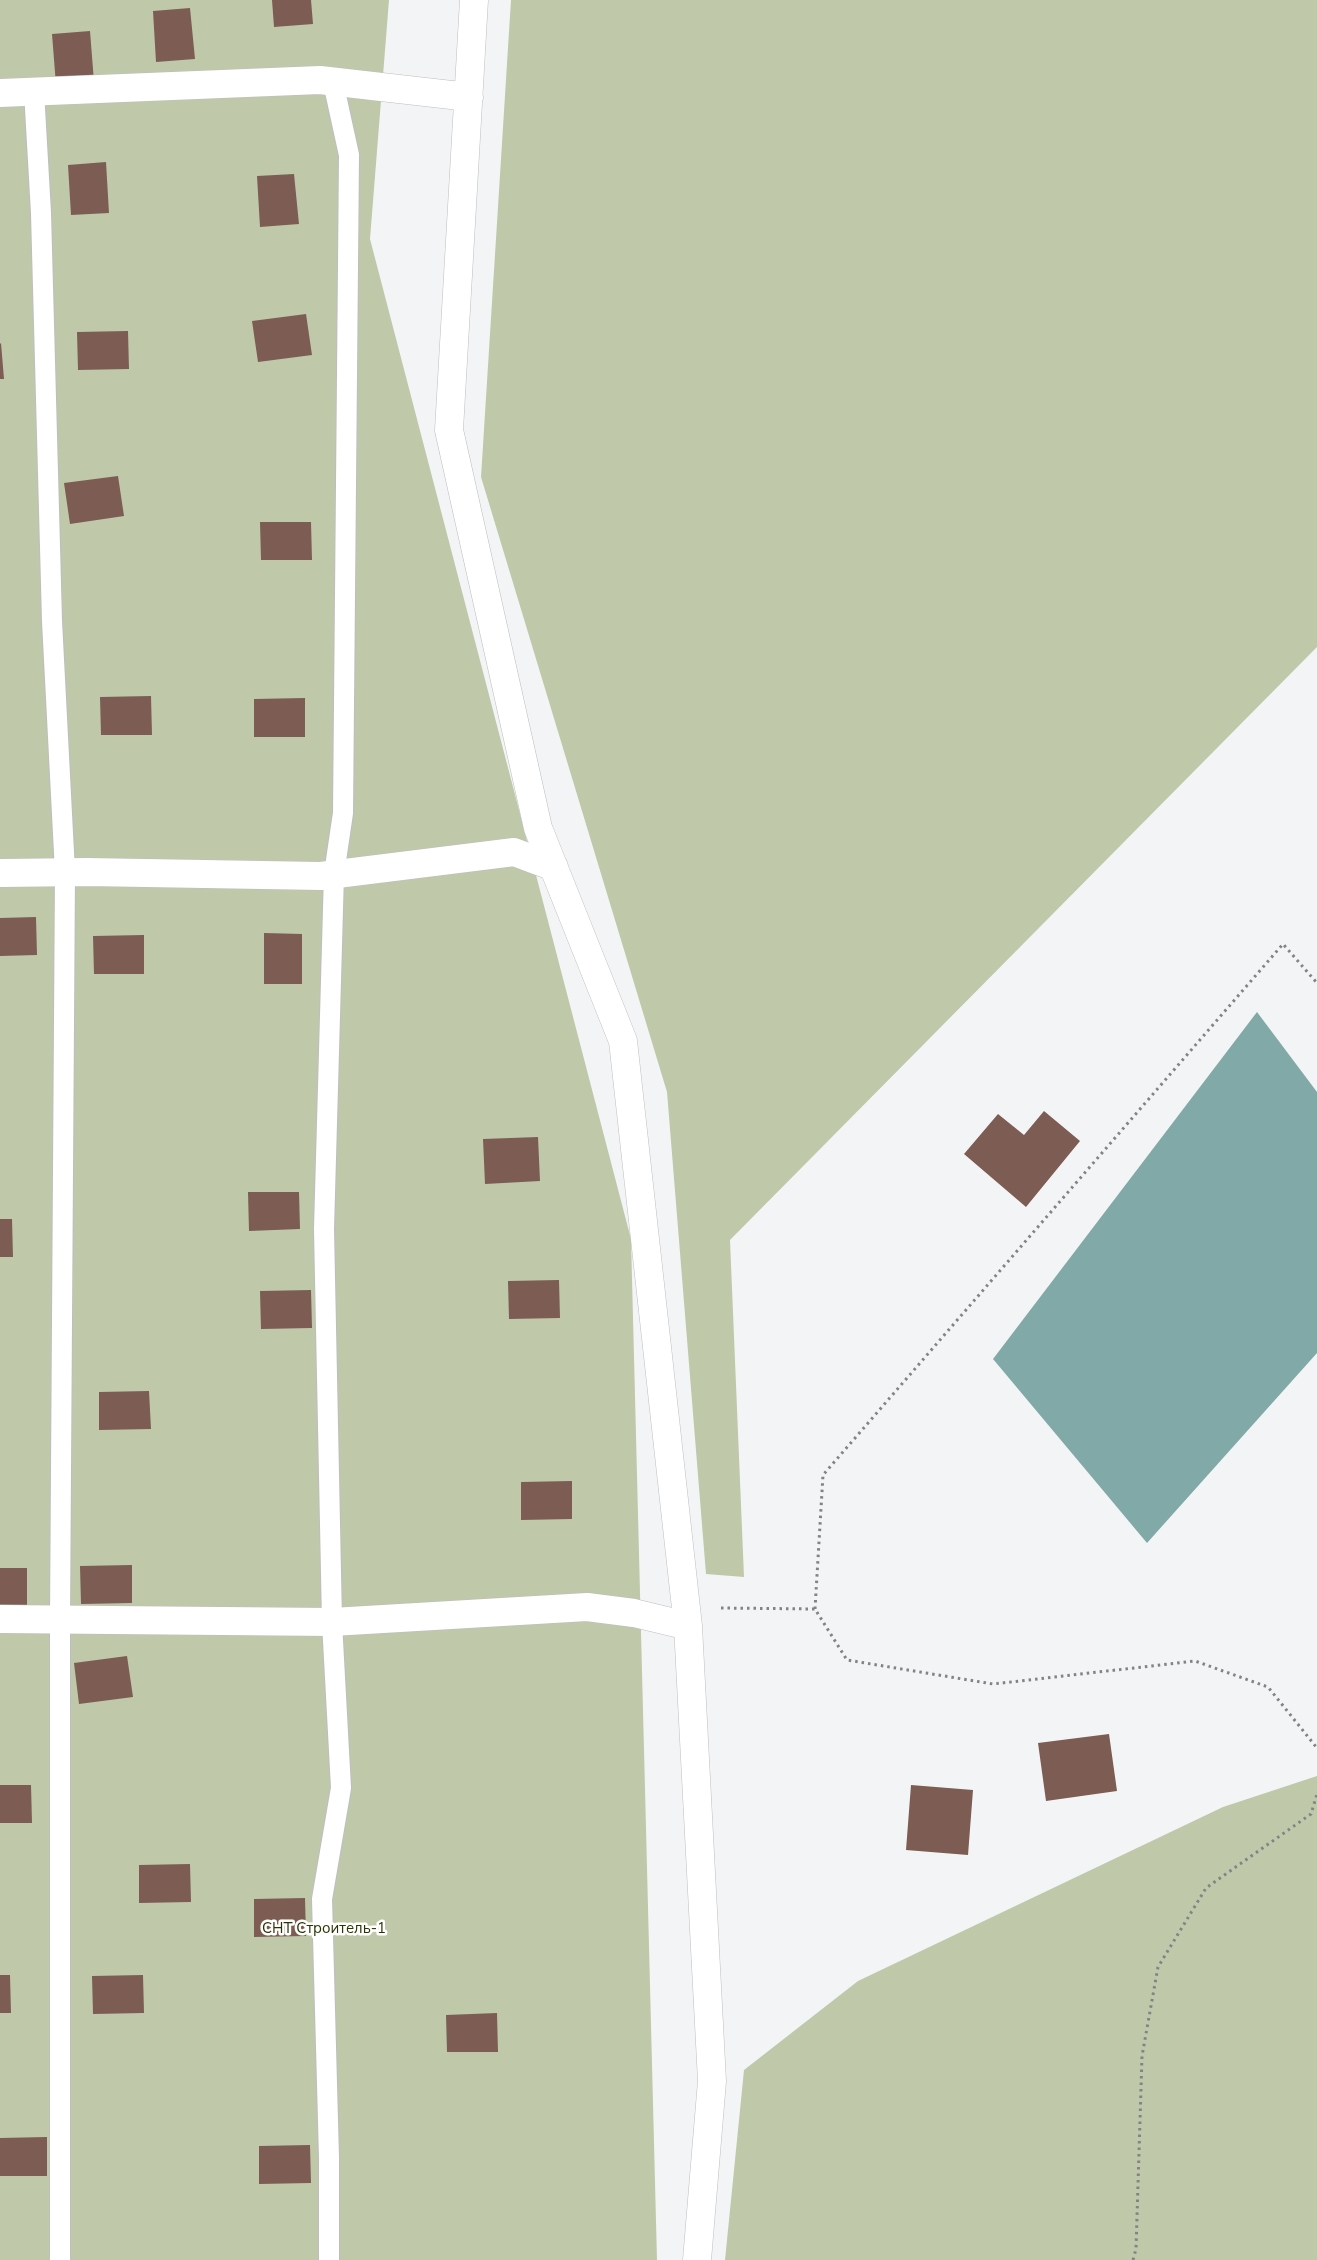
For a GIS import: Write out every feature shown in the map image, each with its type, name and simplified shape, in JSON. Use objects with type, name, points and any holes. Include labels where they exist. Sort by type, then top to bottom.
[{"type":"street","points":[[474,0],[449,430],[538,828],[623,1041],[688,1616],[712,2081],[697,2260]]},
{"type":"street","points":[[0,93],[320,80],[469,97]]},
{"type":"street","points":[[0,873],[334,874],[514,852],[554,867]]},
{"type":"street","points":[[0,1619],[332,1622],[587,1607],[634,1613],[688,1616]]},
{"type":"lane","points":[[329,2260],[329,2158],[322,1899],[341,1788],[332,1622],[324,1229],[334,874],[343,813],[349,156],[333,82]]},
{"type":"lane","points":[[34,92],[41,223],[52,620],[65,872],[60,1619],[60,2260]]},
{"type":"path","points":[[1317,983],[1283,944],[823,1475],[815,1609],[848,1660],[993,1684],[1195,1661],[1268,1687],[1317,1748]]},
{"type":"path","points":[[688,1616],[815,1609]]},
{"type":"path","points":[[1311,1814],[1317,1794]]},
{"type":"path","points":[[1134,2260],[1136,2249],[1142,2056],[1158,1967],[1206,1888],[1317,1811]]},
{"type":"green space","name":"СНТ Строитель-1","points":[[0,0],[389,0],[370,239],[631,1239],[657,2260],[0,2260]]},
{"type":"green space","points":[[511,0],[1317,0],[1317,647],[730,1240],[744,1577],[706,1574],[667,1092],[481,477]]},
{"type":"green space","points":[[1317,1776],[1317,2260],[725,2260],[744,2070],[858,1981],[1223,1807]]},
{"type":"water","points":[[1257,1012],[1317,1092],[1317,1353],[1147,1543],[993,1359]]},
{"type":"building","points":[[272,0],[311,0],[313,24],[274,27]]},
{"type":"building","points":[[190,8],[195,59],[156,62],[153,11]]},
{"type":"building","points":[[90,31],[94,82],[56,85],[52,34]]},
{"type":"building","points":[[106,162],[109,213],[71,215],[68,165]]},
{"type":"building","points":[[294,174],[299,224],[260,227],[257,176]]},
{"type":"building","points":[[306,314],[312,355],[258,362],[252,321]]},
{"type":"building","points":[[128,331],[129,369],[78,370],[77,332]]},
{"type":"building","points":[[1,343],[4,379],[0,379]]},
{"type":"building","points":[[118,476],[124,516],[70,524],[64,483]]},
{"type":"building","points":[[260,522],[311,522],[312,560],[261,560]]},
{"type":"building","points":[[151,696],[152,735],[101,735],[100,697]]},
{"type":"building","points":[[305,698],[305,737],[254,737],[254,699]]},
{"type":"building","points":[[36,917],[37,955],[0,956],[0,918]]},
{"type":"building","points":[[264,933],[302,934],[302,984],[264,984]]},
{"type":"building","points":[[144,935],[144,974],[94,974],[93,936]]},
{"type":"building","points":[[1044,1111],[1080,1141],[1026,1207],[964,1154],[998,1114],[1024,1135]]},
{"type":"building","points":[[538,1137],[540,1181],[485,1184],[483,1139]]},
{"type":"building","points":[[248,1192],[299,1192],[300,1229],[249,1231]]},
{"type":"building","points":[[0,1219],[12,1219],[13,1257],[0,1257]]},
{"type":"building","points":[[559,1280],[560,1318],[509,1319],[508,1281]]},
{"type":"building","points":[[311,1290],[312,1328],[261,1329],[260,1291]]},
{"type":"building","points":[[149,1391],[151,1429],[99,1430],[99,1392]]},
{"type":"building","points":[[572,1481],[572,1519],[521,1520],[521,1482]]},
{"type":"building","points":[[132,1565],[132,1603],[81,1604],[80,1566]]},
{"type":"building","points":[[0,1568],[27,1568],[27,1606],[0,1607]]},
{"type":"building","points":[[127,1656],[133,1697],[79,1704],[74,1663]]},
{"type":"building","points":[[1109,1734],[1117,1791],[1046,1801],[1038,1743]]},
{"type":"building","points":[[0,1785],[31,1785],[32,1823],[0,1823]]},
{"type":"building","points":[[911,1785],[973,1790],[968,1855],[906,1850]]},
{"type":"building","points":[[190,1864],[191,1902],[139,1903],[139,1865]]},
{"type":"building","points":[[305,1898],[306,1936],[254,1937],[254,1899]]},
{"type":"building","points":[[0,1975],[10,1975],[11,2013],[0,2013]]},
{"type":"building","points":[[143,1975],[144,2013],[93,2014],[92,1976]]},
{"type":"building","points":[[497,2013],[498,2052],[447,2052],[446,2015]]},
{"type":"building","points":[[47,2137],[47,2176],[0,2176],[0,2138]]},
{"type":"building","points":[[310,2145],[311,2183],[259,2184],[259,2146]]}]
